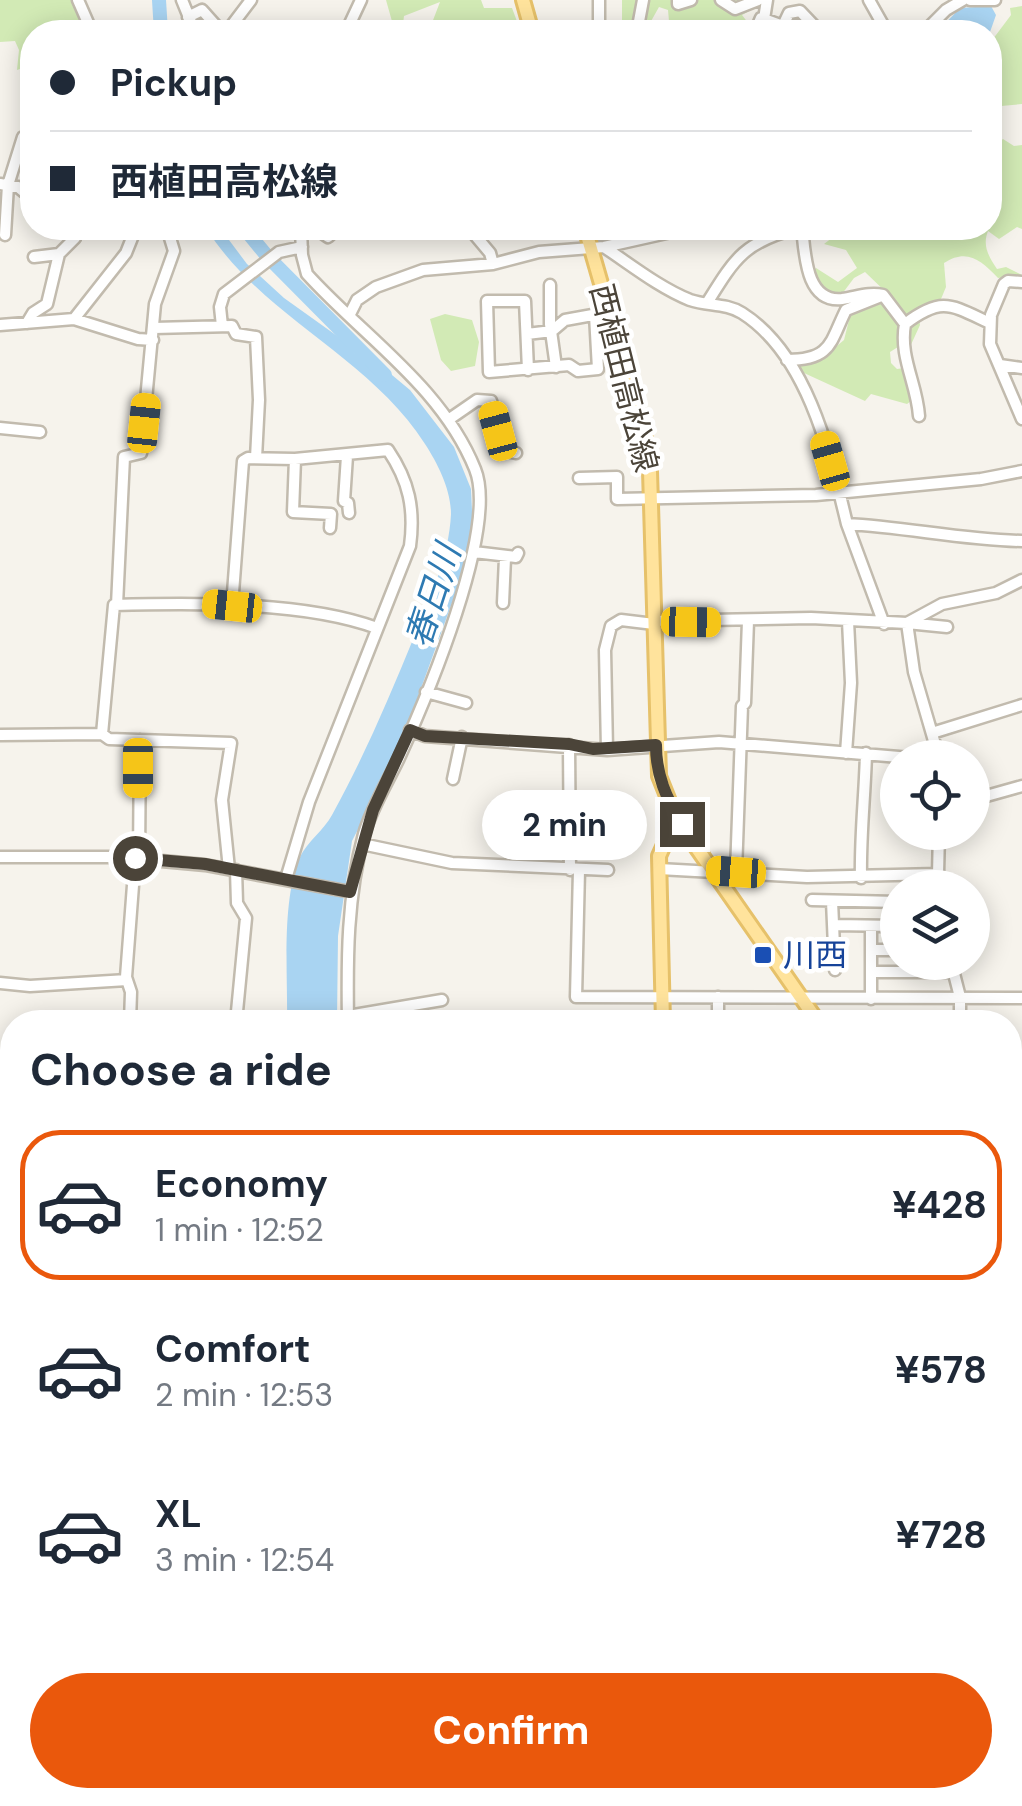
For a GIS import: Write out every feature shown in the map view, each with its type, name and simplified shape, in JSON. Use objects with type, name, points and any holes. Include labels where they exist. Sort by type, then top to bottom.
[{"type":"main road","name":"西植田高松線","points":[[593,240],[598,247],[602,314],[644,433],[651,496],[656,762],[664,790],[682,824],[809,1010]]},
{"type":"main road","points":[[663,1010],[659,869],[662,846],[682,824]]},
{"type":"street","points":[[182,0],[189,20]]},
{"type":"street","points":[[235,20],[251,0]]},
{"type":"street","points":[[678,0],[678,4],[692,0]]},
{"type":"street","points":[[721,0],[735,9],[758,0]]},
{"type":"street","points":[[760,20],[764,19],[767,0]]},
{"type":"street","points":[[936,20],[967,0],[995,0]]},
{"type":"street","points":[[188,17],[200,6]]},
{"type":"street","points":[[5,235],[4,184],[20,144]]},
{"type":"street","points":[[28,323],[32,313],[46,304],[59,254],[73,240]]},
{"type":"street","points":[[74,319],[126,254],[131,240]]},
{"type":"street","points":[[102,734],[111,612],[117,605],[124,457],[142,453],[156,304],[174,251],[171,240]]},
{"type":"street","points":[[302,240],[307,274],[350,314],[448,420],[479,482],[481,507],[474,552],[426,692],[373,810],[349,891],[348,1010]]},
{"type":"street","points":[[479,240],[493,264]]},
{"type":"street","points":[[566,251],[575,240]]},
{"type":"street","points":[[350,314],[357,300],[376,287],[423,270],[493,264],[539,252],[632,240]]},
{"type":"street","points":[[707,303],[724,271],[742,252],[771,240]]},
{"type":"street","points":[[802,240],[808,273],[823,294],[833,299],[872,292],[884,295],[905,324],[902,351],[918,398],[919,416]]},
{"type":"street","points":[[222,326],[220,307],[224,294],[285,248],[302,246]]},
{"type":"street","points":[[598,247],[694,302],[734,308],[746,315],[787,360],[811,398],[847,524],[884,624]]},
{"type":"street","points":[[34,257],[59,254]]},
{"type":"street","points":[[1022,282],[1004,284],[990,322],[990,344],[1022,419]]},
{"type":"street","points":[[550,285],[556,367]]},
{"type":"street","points":[[787,360],[810,358],[831,344],[846,310],[884,295]]},
{"type":"street","points":[[526,334],[552,331],[564,320],[602,314],[598,369],[578,372],[569,365],[528,370],[489,372],[487,300],[525,300],[526,334],[528,370]]},
{"type":"street","points":[[905,324],[931,306],[943,304],[990,322]]},
{"type":"street","points":[[0,324],[74,319],[138,339],[232,326],[236,334],[256,337],[256,458]]},
{"type":"street","points":[[1000,366],[1022,368]]},
{"type":"street","points":[[448,420],[477,400],[491,401],[498,449],[516,454]]},
{"type":"street","points":[[0,428],[40,432]]},
{"type":"street","points":[[232,606],[243,461],[388,450],[402,472],[412,507],[410,546],[309,802],[288,879]]},
{"type":"street","points":[[347,456],[344,501],[349,512]]},
{"type":"street","points":[[295,459],[294,512],[331,514],[330,528]]},
{"type":"street","points":[[579,478],[617,476],[617,498],[840,493],[981,479],[1022,471]]},
{"type":"street","points":[[847,524],[1022,541]]},
{"type":"street","points":[[474,552],[505,558],[516,558],[518,553]]},
{"type":"street","points":[[503,603],[505,558]]},
{"type":"street","points":[[906,623],[942,604],[996,593],[1022,581]]},
{"type":"street","points":[[117,605],[202,603],[348,618],[377,628]]},
{"type":"street","points":[[607,750],[605,650],[611,626],[621,620],[654,623],[811,618],[947,626]]},
{"type":"street","points":[[736,872],[748,621]]},
{"type":"street","points":[[846,753],[851,683],[848,621]]},
{"type":"street","points":[[906,623],[914,672],[934,740]]},
{"type":"street","points":[[426,692],[466,703]]},
{"type":"street","points":[[932,732],[1022,705]]},
{"type":"street","points":[[410,730],[425,736],[569,744],[607,750],[656,745],[770,744],[880,755]]},
{"type":"street","points":[[0,736],[102,734],[109,739],[230,743],[222,800],[237,903],[246,918],[237,1010]]},
{"type":"street","points":[[453,779],[462,737]]},
{"type":"street","points":[[130,1010],[127,980],[137,859],[140,740]]},
{"type":"street","points":[[569,744],[576,997],[1022,998]]},
{"type":"street","points":[[862,878],[860,822],[866,753]]},
{"type":"street","points":[[990,795],[1022,786]]},
{"type":"street","points":[[362,844],[452,863],[608,870]]},
{"type":"street","points":[[0,857],[137,859],[233,869],[349,891]]},
{"type":"street","points":[[659,869],[880,877]]},
{"type":"street","points":[[812,900],[880,901]]},
{"type":"street","points":[[832,900],[834,970]]},
{"type":"street","points":[[834,925],[880,926]]},
{"type":"street","points":[[871,999],[872,926]]},
{"type":"street","points":[[871,950],[880,950]]},
{"type":"street","points":[[871,972],[880,971]]},
{"type":"street","points":[[0,983],[30,986],[127,980]]},
{"type":"street","points":[[955,980],[960,1010]]},
{"type":"street","points":[[718,997],[718,1010]]},
{"type":"street","points":[[393,1010],[442,1000]]},
{"type":"green space","points":[[0,0],[72,0],[81,20],[20,20],[20,69],[17,70],[19,50],[15,41],[0,42]]},
{"type":"green space","points":[[386,0],[481,0],[484,8],[512,8],[516,20],[433,20],[440,2],[404,16],[404,20],[392,20]]},
{"type":"green space","points":[[622,0],[757,0],[755,8],[742,15],[746,20],[669,20],[668,10],[659,7],[652,20],[622,20]]},
{"type":"green space","points":[[1022,6],[1022,104],[1002,106],[1002,27],[1011,15],[1010,8]]},
{"type":"green space","points":[[1002,140],[1014,146],[1022,145],[1022,229],[1017,227],[1002,237]]},
{"type":"green space","points":[[829,240],[986,240],[997,269],[1006,267],[1022,275],[998,278],[980,261],[967,256],[944,263],[946,287],[941,299],[918,310],[920,325],[909,349],[898,347],[890,352],[891,363],[897,369],[904,368],[915,398],[907,404],[871,394],[865,401],[804,373],[799,366],[820,360],[844,340],[851,312],[891,297],[865,272],[854,278],[842,294],[823,288],[811,273],[816,268],[838,282],[857,268],[846,250],[824,244]]},
{"type":"green space","points":[[445,314],[472,320],[479,342],[475,366],[451,371],[441,360],[430,319]]},
{"type":"water","points":[[991,6],[996,15],[994,20],[949,20],[960,8]]},
{"type":"water","points":[[215,240],[229,240],[247,264],[284,298],[369,364],[380,365],[410,390],[454,447],[471,489],[473,533],[461,578],[399,749],[352,841],[338,936],[337,1010],[287,1010],[288,916],[294,875],[303,852],[329,820],[344,793],[395,682],[443,562],[450,505],[435,460],[402,413],[229,259]]},
{"type":"waterway","name":"春日川","points":[[159,0],[160,20]]},
{"type":"waterway","name":"春日川","points":[[254,240],[385,375]]},
{"type":"place","name":"川西","points":[[763,955]]},
{"type":"route","points":[[135,858],[205,864],[350,892],[373,810],[410,730],[425,736],[569,744],[607,750],[656,745],[659,776],[682,824]]}]
